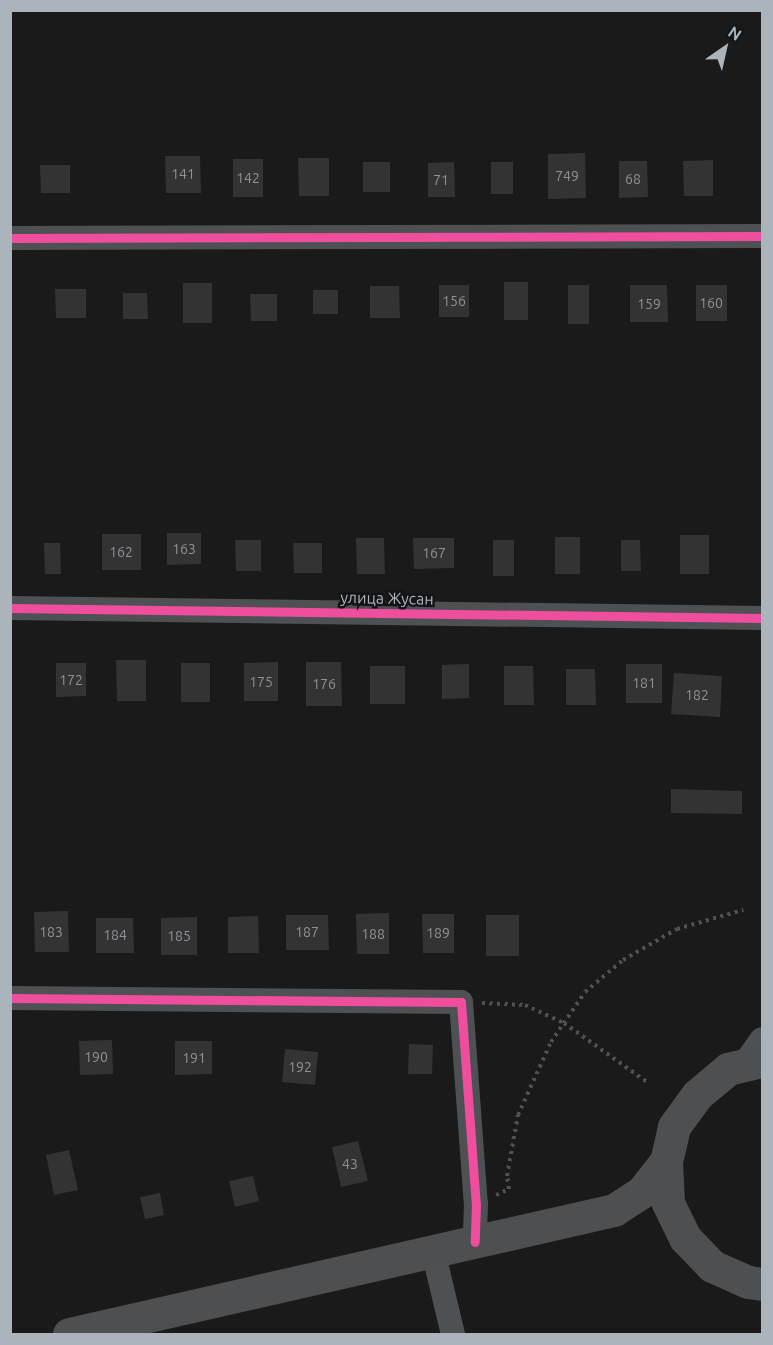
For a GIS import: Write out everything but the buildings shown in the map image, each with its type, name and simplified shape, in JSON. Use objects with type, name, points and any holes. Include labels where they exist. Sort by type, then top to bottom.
[{"type":"street","points":[[10,238],[762,236]]},
{"type":"street","name":"улица Жусан","points":[[10,608],[762,618]]},
{"type":"street","points":[[10,998],[461,1002],[476,1204],[475,1242]]},
{"type":"street","points":[[756,1054],[728,1069],[697,1095],[674,1127],[666,1161],[668,1203],[685,1238],[712,1266],[758,1289]]},
{"type":"street","points":[[69,1335],[614,1210],[642,1192],[666,1161]]},
{"type":"street","points":[[614,1210],[650,1220],[685,1238]]},
{"type":"street","points":[[433,1251],[453,1335]]},
{"type":"path","points":[[476,1204],[509,1189],[507,1176],[518,1115],[564,1023],[585,992],[623,960],[678,929],[743,910]]},
{"type":"path","points":[[461,1002],[525,1005],[564,1023],[647,1082]]},
{"type":"cycle path","points":[[10,238],[762,236]]},
{"type":"cycle path","points":[[10,608],[762,618]]},
{"type":"cycle path","points":[[10,998],[461,1002],[476,1204],[475,1242]]}]
